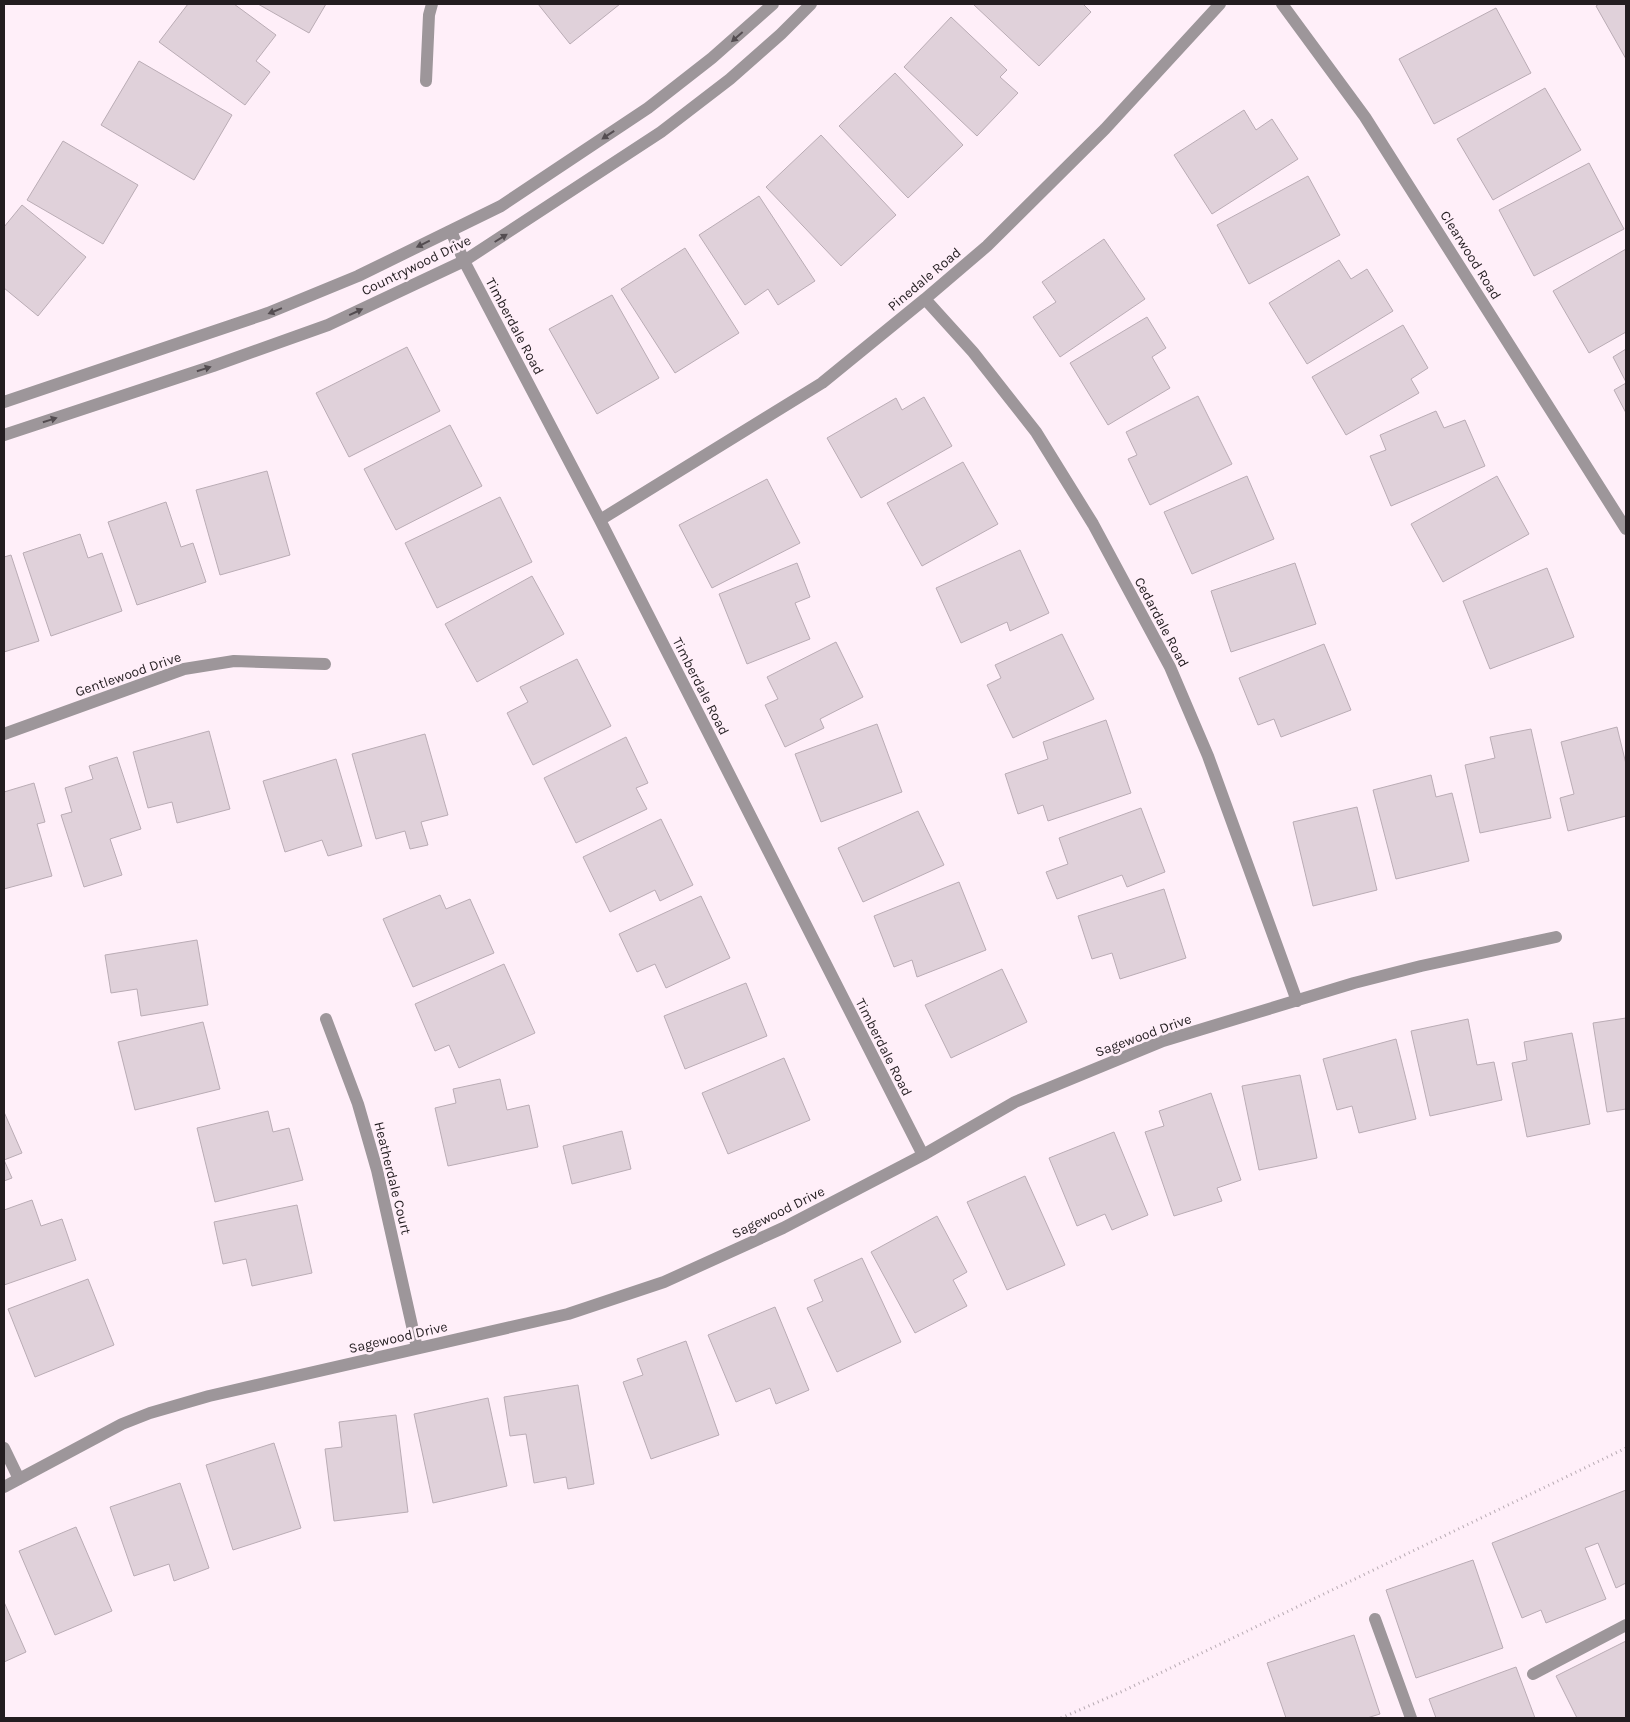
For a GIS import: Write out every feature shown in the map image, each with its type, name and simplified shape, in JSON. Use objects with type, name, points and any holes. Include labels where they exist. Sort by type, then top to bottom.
[{"type":"street","points":[[426,81],[429,16],[432,4]]},
{"type":"street","name":"Countrywood Drive","points":[[4,402],[268,313],[358,276],[501,206],[648,108],[712,58],[773,4]]},
{"type":"street","name":"Countrywood Drive","points":[[4,436],[213,366],[328,324],[464,261],[661,132],[730,79],[781,34],[811,4]]},
{"type":"street","name":"Pinedale Road","points":[[600,520],[822,383],[925,299],[987,246],[1105,129],[1220,4]]},
{"type":"street","name":"Clearwood Road","points":[[1282,4],[1365,117],[1626,528]]},
{"type":"street","name":"Timberdale Road","points":[[451,231],[464,261],[600,520],[923,1156]]},
{"type":"street","name":"Cedardale Road","points":[[925,299],[973,352],[1036,432],[1093,524],[1170,667],[1208,756],[1297,1001]]},
{"type":"street","name":"Gentlewood Drive","points":[[4,734],[184,669],[234,660],[325,664]]},
{"type":"street","name":"Sagewood Drive","points":[[4,1487],[122,1424],[150,1413],[209,1396],[568,1314],[664,1282],[783,1228],[923,1156],[1015,1102],[1105,1063],[1163,1041],[1354,983],[1421,966],[1556,937]]},
{"type":"street","name":"Heatherdale Court","points":[[326,1019],[358,1104],[377,1170],[417,1348]]},
{"type":"street","points":[[4,1448],[19,1479]]},
{"type":"street","points":[[1375,1619],[1411,1718]]},
{"type":"street","points":[[1533,1674],[1626,1625]]},
{"type":"path","points":[[1061,1718],[1123,1692],[1626,1448]]},
{"type":"building","points":[[188,4],[234,4],[276,35],[256,61],[270,72],[245,105],[159,42]]},
{"type":"building","points":[[258,4],[326,4],[309,33]]},
{"type":"building","points":[[538,4],[620,4],[570,44]]},
{"type":"building","points":[[973,4],[1083,4],[1091,12],[1039,66]]},
{"type":"building","points":[[1599,4],[1626,4],[1626,59],[1596,6]]},
{"type":"building","points":[[1496,8],[1531,73],[1434,124],[1399,59]]},
{"type":"building","points":[[951,17],[1007,70],[1000,77],[1018,93],[977,136],[904,67]]},
{"type":"building","points":[[139,61],[232,115],[194,180],[101,125]]},
{"type":"building","points":[[895,73],[963,145],[908,198],[839,126]]},
{"type":"building","points":[[1545,88],[1581,150],[1493,200],[1457,139]]},
{"type":"building","points":[[1244,110],[1256,130],[1272,119],[1298,159],[1212,214],[1174,155]]},
{"type":"building","points":[[821,135],[896,215],[841,266],[766,187]]},
{"type":"building","points":[[63,141],[138,185],[103,244],[27,200]]},
{"type":"building","points":[[1589,163],[1624,229],[1534,276],[1499,210]]},
{"type":"building","points":[[1308,176],[1340,235],[1249,284],[1217,225]]},
{"type":"building","points":[[759,196],[815,281],[778,305],[768,289],[745,305],[699,235]]},
{"type":"building","points":[[22,205],[86,257],[38,316],[4,288],[4,227]]},
{"type":"building","points":[[1104,239],[1145,299],[1060,357],[1033,317],[1056,302],[1042,282]]},
{"type":"building","points":[[685,248],[739,333],[675,373],[621,289]]},
{"type":"building","points":[[1626,249],[1626,332],[1589,353],[1553,291]]},
{"type":"building","points":[[1339,260],[1351,279],[1367,269],[1393,311],[1307,364],[1269,303]]},
{"type":"building","points":[[612,295],[659,378],[597,414],[549,329]]},
{"type":"building","points":[[1147,317],[1166,348],[1152,357],[1170,388],[1108,425],[1070,363]]},
{"type":"building","points":[[1403,325],[1428,368],[1411,379],[1419,393],[1346,435],[1312,377]]},
{"type":"building","points":[[407,347],[440,411],[349,457],[316,393]]},
{"type":"building","points":[[1626,349],[1626,382],[1613,357]]},
{"type":"building","points":[[1626,383],[1626,413],[1614,390]]},
{"type":"building","points":[[1198,396],[1232,464],[1150,505],[1128,459],[1137,455],[1126,432]]},
{"type":"building","points":[[924,397],[952,446],[861,498],[827,438],[896,398],[902,410]]},
{"type":"building","points":[[1436,411],[1444,428],[1465,420],[1485,466],[1391,506],[1370,456],[1386,450],[1380,435]]},
{"type":"building","points":[[450,425],[482,486],[396,530],[364,469]]},
{"type":"building","points":[[963,462],[998,524],[922,566],[887,503]]},
{"type":"building","points":[[267,471],[290,555],[220,575],[196,490]]},
{"type":"building","points":[[1247,476],[1274,539],[1192,574],[1164,512]]},
{"type":"building","points":[[1497,476],[1529,534],[1443,582],[1411,524]]},
{"type":"building","points":[[767,479],[800,543],[712,588],[679,525]]},
{"type":"building","points":[[500,497],[532,562],[437,608],[405,543]]},
{"type":"building","points":[[166,502],[181,547],[193,543],[206,582],[137,605],[108,522]]},
{"type":"building","points":[[80,534],[88,558],[102,553],[122,611],[51,636],[23,553]]},
{"type":"building","points":[[1020,550],[1049,613],[1010,631],[1007,622],[961,643],[936,588]]},
{"type":"building","points":[[11,555],[39,641],[4,652],[4,557]]},
{"type":"building","points":[[797,563],[810,597],[795,603],[810,639],[747,664],[719,594]]},
{"type":"building","points":[[1295,563],[1316,624],[1231,652],[1211,591]]},
{"type":"building","points":[[1547,568],[1574,637],[1490,669],[1463,601]]},
{"type":"building","points":[[532,576],[564,634],[477,682],[445,624]]},
{"type":"building","points":[[1062,634],[1094,699],[1013,738],[987,685],[1001,678],[995,665]]},
{"type":"building","points":[[836,642],[863,697],[820,719],[824,728],[785,747],[765,705],[778,699],[767,677]]},
{"type":"building","points":[[1324,644],[1351,710],[1281,737],[1274,719],[1258,725],[1239,678]]},
{"type":"building","points":[[577,659],[611,726],[533,765],[507,713],[528,702],[520,687]]},
{"type":"building","points":[[1106,720],[1131,793],[1048,821],[1043,805],[1018,814],[1005,774],[1048,759],[1043,742]]},
{"type":"building","points":[[877,724],[902,792],[821,822],[795,754]]},
{"type":"building","points":[[1617,727],[1626,764],[1626,816],[1568,831],[1560,798],[1574,794],[1561,742]]},
{"type":"building","points":[[1531,729],[1551,818],[1480,833],[1465,765],[1495,758],[1490,737]]},
{"type":"building","points":[[209,731],[230,809],[177,823],[172,802],[148,808],[133,752]]},
{"type":"building","points":[[425,734],[448,815],[421,822],[428,845],[410,849],[405,831],[376,839],[352,754]]},
{"type":"building","points":[[626,737],[648,783],[636,788],[647,809],[576,843],[544,778]]},
{"type":"building","points":[[117,757],[141,829],[110,839],[122,875],[84,887],[61,815],[72,812],[65,788],[93,779],[89,766]]},
{"type":"building","points":[[336,759],[362,846],[328,856],[322,840],[285,852],[263,781]]},
{"type":"building","points":[[1431,775],[1436,797],[1452,793],[1469,861],[1396,879],[1373,790]]},
{"type":"building","points":[[34,783],[45,822],[37,824],[52,876],[4,889],[4,792]]},
{"type":"building","points":[[1357,807],[1377,890],[1313,906],[1293,822]]},
{"type":"building","points":[[1141,808],[1165,872],[1127,887],[1122,875],[1057,899],[1046,872],[1068,864],[1059,838]]},
{"type":"building","points":[[918,811],[944,865],[863,902],[838,848]]},
{"type":"building","points":[[661,819],[693,885],[660,901],[655,890],[610,912],[583,857]]},
{"type":"building","points":[[959,882],[986,950],[917,977],[912,960],[894,967],[874,916]]},
{"type":"building","points":[[1164,889],[1186,958],[1120,979],[1112,953],[1092,959],[1078,916]]},
{"type":"building","points":[[440,895],[446,909],[470,899],[494,953],[413,987],[383,919]]},
{"type":"building","points":[[701,896],[730,958],[666,988],[655,964],[637,972],[619,934]]},
{"type":"building","points":[[197,940],[208,1005],[141,1016],[137,989],[111,993],[105,955]]},
{"type":"building","points":[[504,964],[535,1033],[459,1068],[449,1045],[435,1051],[415,1004]]},
{"type":"building","points":[[1002,969],[1027,1022],[951,1058],[925,1005]]},
{"type":"building","points":[[746,983],[767,1036],[685,1069],[664,1016]]},
{"type":"building","points":[[1626,1018],[1626,1109],[1607,1112],[1593,1023]]},
{"type":"building","points":[[1468,1019],[1477,1065],[1494,1062],[1502,1100],[1430,1116],[1411,1031]]},
{"type":"building","points":[[203,1022],[220,1089],[135,1110],[118,1042]]},
{"type":"building","points":[[1572,1033],[1590,1124],[1527,1137],[1512,1063],[1527,1060],[1524,1042]]},
{"type":"building","points":[[1396,1039],[1416,1119],[1359,1133],[1352,1106],[1337,1110],[1323,1059]]},
{"type":"building","points":[[784,1058],[810,1120],[728,1154],[702,1093]]},
{"type":"building","points":[[1300,1075],[1317,1158],[1259,1170],[1242,1086]]},
{"type":"building","points":[[500,1079],[507,1110],[529,1105],[538,1147],[448,1166],[435,1108],[456,1103],[453,1089]]},
{"type":"building","points":[[1211,1093],[1241,1180],[1217,1188],[1222,1201],[1174,1216],[1145,1132],[1164,1126],[1159,1111]]},
{"type":"building","points":[[268,1111],[273,1132],[289,1128],[303,1180],[215,1202],[197,1128]]},
{"type":"building","points":[[4,1112],[22,1153],[4,1160]]},
{"type":"building","points":[[622,1131],[631,1169],[572,1184],[563,1146]]},
{"type":"building","points":[[1114,1132],[1148,1215],[1112,1230],[1105,1214],[1077,1226],[1049,1158]]},
{"type":"building","points":[[4,1160],[12,1178],[4,1181]]},
{"type":"building","points":[[1025,1176],[1065,1265],[1007,1290],[967,1202]]},
{"type":"building","points":[[32,1200],[41,1226],[62,1219],[76,1260],[4,1285],[4,1210]]},
{"type":"building","points":[[297,1205],[312,1273],[252,1286],[246,1259],[223,1264],[214,1222]]},
{"type":"building","points":[[937,1216],[967,1272],[953,1280],[967,1306],[915,1333],[871,1252]]},
{"type":"building","points":[[862,1258],[901,1342],[837,1372],[807,1308],[823,1301],[814,1280]]},
{"type":"building","points":[[88,1279],[114,1345],[35,1377],[8,1309]]},
{"type":"building","points":[[775,1307],[809,1390],[776,1404],[770,1388],[736,1402],[708,1335]]},
{"type":"building","points":[[686,1341],[719,1435],[651,1459],[623,1382],[643,1375],[637,1359]]},
{"type":"building","points":[[578,1385],[594,1484],[568,1489],[566,1477],[534,1483],[526,1434],[510,1436],[504,1397]]},
{"type":"building","points":[[488,1398],[507,1486],[433,1503],[414,1414]]},
{"type":"building","points":[[396,1415],[408,1512],[334,1521],[325,1449],[342,1447],[339,1422]]},
{"type":"building","points":[[274,1443],[301,1528],[233,1550],[206,1465]]},
{"type":"building","points":[[180,1483],[209,1568],[174,1581],[169,1564],[134,1576],[110,1507]]},
{"type":"building","points":[[1626,1490],[1626,1583],[1616,1588],[1598,1543],[1585,1548],[1606,1599],[1546,1623],[1541,1610],[1522,1618],[1492,1543]]},
{"type":"building","points":[[76,1527],[112,1611],[55,1635],[19,1551]]},
{"type":"building","points":[[1473,1560],[1503,1648],[1416,1678],[1386,1590]]},
{"type":"building","points":[[4,1602],[26,1652],[4,1662]]},
{"type":"building","points":[[1354,1635],[1380,1714],[1367,1718],[1286,1718],[1267,1663]]},
{"type":"building","points":[[1626,1641],[1626,1718],[1577,1718],[1556,1676]]},
{"type":"building","points":[[1516,1667],[1535,1718],[1436,1718],[1429,1699]]}]
